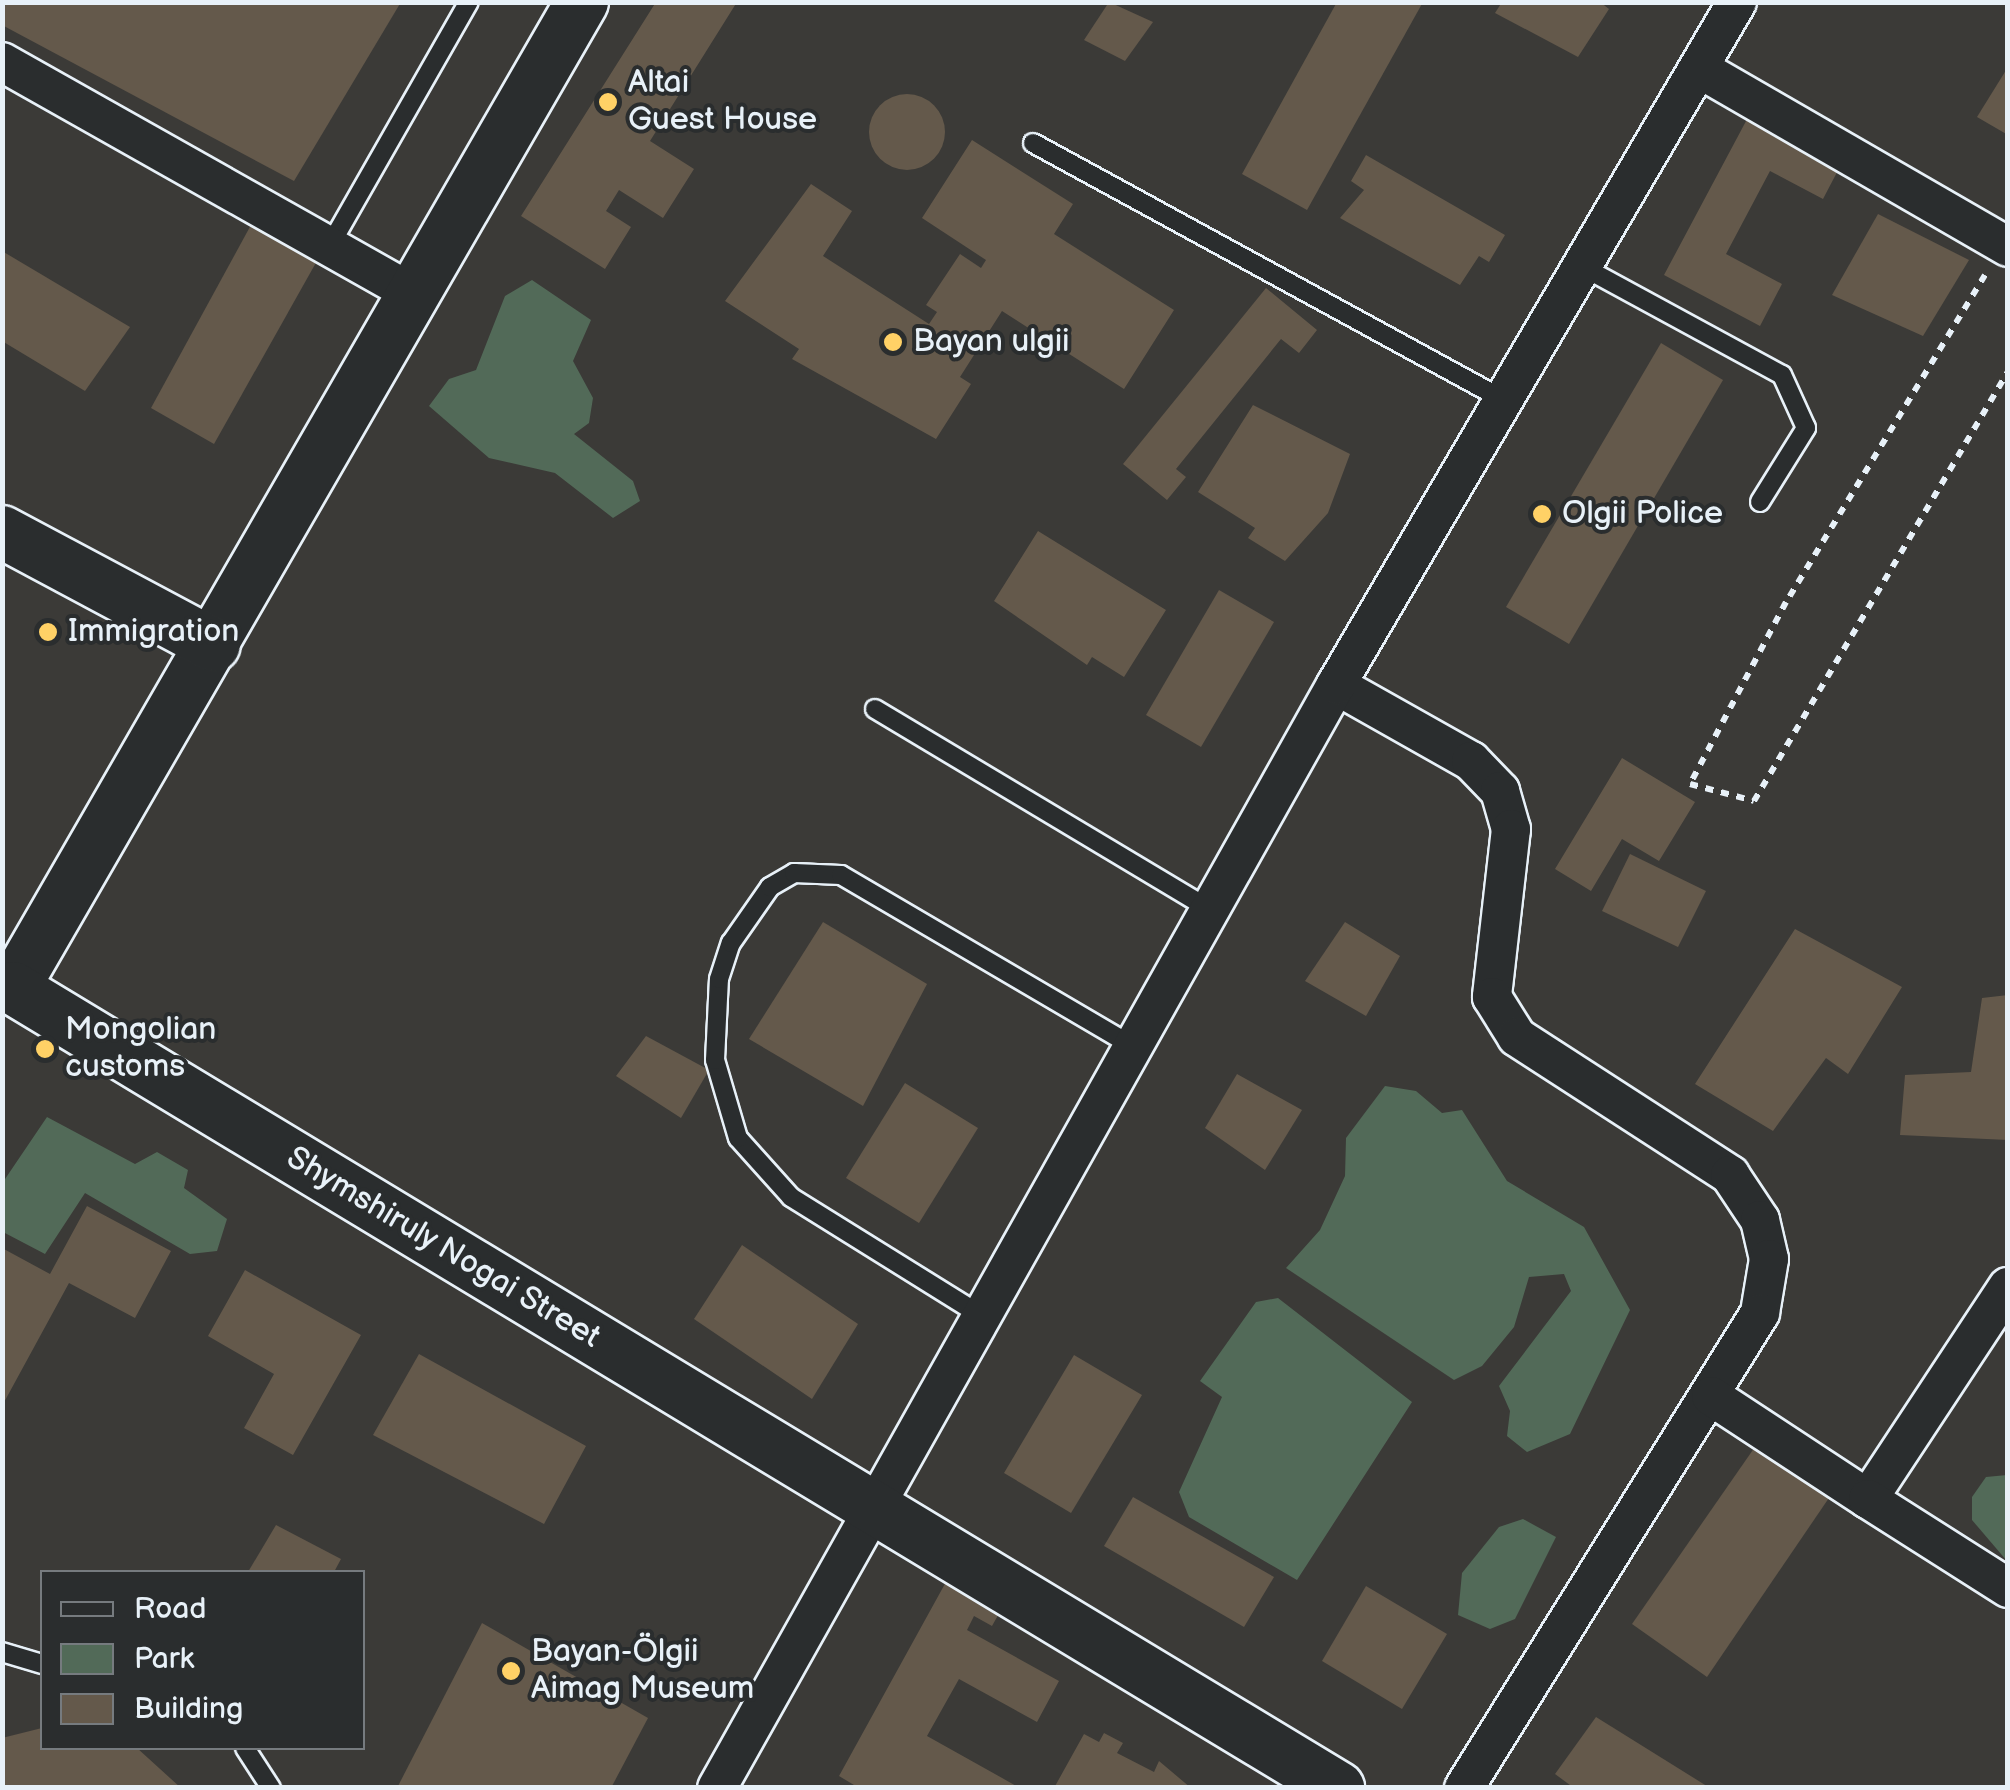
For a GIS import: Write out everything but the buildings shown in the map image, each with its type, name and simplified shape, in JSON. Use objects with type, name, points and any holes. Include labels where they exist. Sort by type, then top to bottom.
[{"type":"street","points":[[8,996],[214,646],[582,2]]},
{"type":"street","points":[[717,1788],[1336,685],[1700,69],[1721,9]]},
{"type":"street","points":[[2,62],[413,294]]},
{"type":"street","points":[[1700,69],[2006,246]]},
{"type":"street","points":[[2,532],[214,646]]},
{"type":"street","points":[[1336,685],[1471,761],[1500,791],[1511,829],[1492,997],[1517,1037],[1730,1175],[1760,1220],[1769,1260],[1760,1313],[1464,1788]]},
{"type":"street","name":"Shymshiruly Nogai Street","points":[[8,996],[876,1506],[1338,1788]]},
{"type":"street","points":[[1868,1498],[2008,1287]]},
{"type":"street","points":[[1711,1396],[2008,1588]]},
{"type":"lane","points":[[329,248],[469,2]]},
{"type":"lane","points":[[1034,143],[1504,400]]},
{"type":"lane","points":[[1582,267],[1782,375],[1806,428],[1760,502]]},
{"type":"lane","points":[[874,708],[1209,909]]},
{"type":"lane","points":[[982,1316],[804,1207],[738,1138],[715,1060],[719,979],[731,943],[770,887],[794,873],[841,875],[1131,1045]]},
{"type":"lane","points":[[2,1652],[40,1663]]},
{"type":"lane","points":[[246,1750],[270,1788]]},
{"type":"path","points":[[2006,246],[1786,602],[1690,784],[1754,801],[2008,372]]},
{"type":"green space","points":[[532,280],[591,320],[573,361],[593,398],[589,423],[574,434],[633,481],[640,501],[613,518],[555,473],[489,458],[429,406],[449,379],[476,370],[505,296]]},
{"type":"green space","points":[[1385,1086],[1416,1091],[1442,1113],[1462,1110],[1507,1181],[1584,1227],[1630,1310],[1570,1434],[1527,1452],[1507,1436],[1510,1411],[1499,1386],[1571,1291],[1564,1274],[1529,1277],[1514,1327],[1482,1366],[1454,1380],[1286,1268],[1320,1230],[1345,1176],[1346,1138]]},
{"type":"green space","points":[[47,1117],[135,1164],[157,1152],[188,1170],[184,1188],[227,1219],[217,1251],[190,1254],[85,1193],[45,1254],[3,1232],[3,1182]]},
{"type":"green space","points":[[1278,1298],[1412,1402],[1297,1580],[1189,1517],[1179,1492],[1222,1397],[1200,1381],[1256,1302]]},
{"type":"green space","points":[[2008,1475],[2007,1561],[1972,1520],[1972,1497],[1986,1477]]},
{"type":"green space","points":[[1523,1519],[1556,1537],[1515,1619],[1490,1629],[1458,1615],[1462,1573],[1499,1527]]},
{"type":"place","name":"Altai Guest House","points":[[608,102]]},
{"type":"place","name":"Bayan ulgii","points":[[893,342]]},
{"type":"place","name":"Olgii Police","points":[[1542,514]]},
{"type":"place","name":"Immigration","points":[[48,632]]},
{"type":"place","name":"Mongolian customs","points":[[45,1049]]},
{"type":"place","name":"Bayan-Ölgii Aimag Museum","points":[[511,1671]]}]
